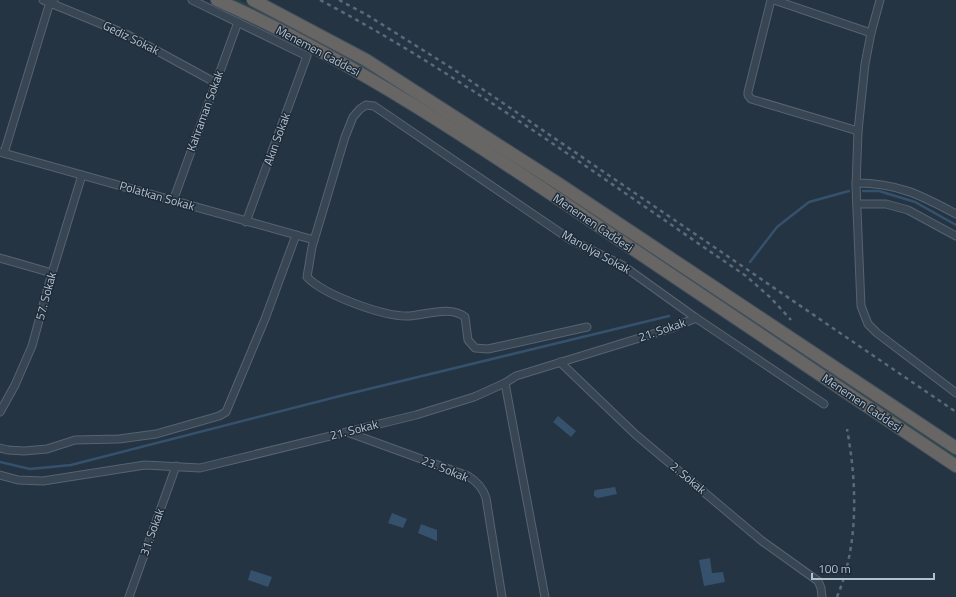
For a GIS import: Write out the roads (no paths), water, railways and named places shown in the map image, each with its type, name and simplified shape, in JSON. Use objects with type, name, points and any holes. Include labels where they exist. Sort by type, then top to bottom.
[{"type":"highway","name":"Menemen Caddesi","points":[[217,0],[304,42],[380,84],[524,176],[956,466]]},
{"type":"highway","name":"Menemen Caddesi","points":[[253,0],[366,60],[559,184],[956,448]]},
{"type":"street","points":[[192,0],[238,22]]},
{"type":"street","points":[[771,0],[748,95],[751,99],[858,131]]},
{"type":"street","points":[[774,0],[871,33]]},
{"type":"street","points":[[880,0],[871,33],[865,64],[858,131],[856,204],[861,306],[868,324],[889,343],[955,389]]},
{"type":"street","points":[[2,153],[49,1]]},
{"type":"street","name":"Gediz Sokak","points":[[49,1],[128,35],[216,83]]},
{"type":"street","name":"Akın Sokak","points":[[238,22],[307,56],[246,222]]},
{"type":"street","name":"Kahraman Sokak","points":[[173,201],[238,22]]},
{"type":"street","name":"Manolya Sokak","points":[[314,240],[345,137],[353,117],[366,105],[374,106],[571,240],[622,265],[696,318],[824,404]]},
{"type":"street","name":"Polatkan Sokak","points":[[2,153],[314,240]]},
{"type":"street","name":"57. Sokak","points":[[0,412],[15,385],[32,346],[52,273],[82,175]]},
{"type":"street","points":[[856,183],[886,185],[916,193],[956,214]]},
{"type":"street","points":[[856,204],[886,204],[908,210],[956,236]]},
{"type":"street","points":[[0,448],[24,451],[47,449],[75,440],[119,440],[156,434],[219,416],[226,412],[265,319],[296,236]]},
{"type":"street","points":[[314,240],[307,277],[312,283],[327,292],[378,312],[407,316],[450,311],[459,312],[465,317],[468,340],[474,348],[488,349],[587,327]]},
{"type":"street","points":[[0,258],[52,273]]},
{"type":"street","name":"21. Sokak","points":[[0,475],[18,480],[43,481],[145,465],[200,468],[416,415],[474,397],[505,383],[516,376],[672,328],[696,318]]},
{"type":"street","name":"2. Sokak","points":[[560,362],[635,434],[762,541],[818,582],[821,588],[822,597]]},
{"type":"street","points":[[505,383],[545,597]]},
{"type":"street","name":"23. Sokak","points":[[347,432],[468,476],[479,484],[486,498],[502,597]]},
{"type":"street","name":"31. Sokak","points":[[129,597],[176,466]]},
{"type":"water","points":[[558,416],[576,431],[571,437],[553,422]]},
{"type":"water","points":[[615,487],[617,494],[598,498],[594,496],[595,490]]},
{"type":"water","points":[[392,513],[407,519],[403,528],[388,523]]},
{"type":"water","points":[[421,524],[437,530],[437,541],[418,533]]},
{"type":"water","points":[[710,558],[712,573],[723,572],[725,582],[704,586],[699,560]]},
{"type":"water","points":[[251,570],[272,577],[268,587],[248,580]]},
{"type":"waterway","points":[[750,262],[777,227],[809,202],[849,191]]},
{"type":"waterway","points":[[863,191],[879,191],[915,202],[956,225]]},
{"type":"waterway","points":[[0,462],[30,469],[71,465],[344,395],[669,316]]},
{"type":"railway","points":[[320,0],[350,16],[465,85],[549,141],[746,276],[771,298],[791,320]]},
{"type":"railway","points":[[339,0],[367,15],[453,69],[956,412]]},
{"type":"railway","points":[[837,597],[849,556],[854,514],[853,471],[847,429]]}]
